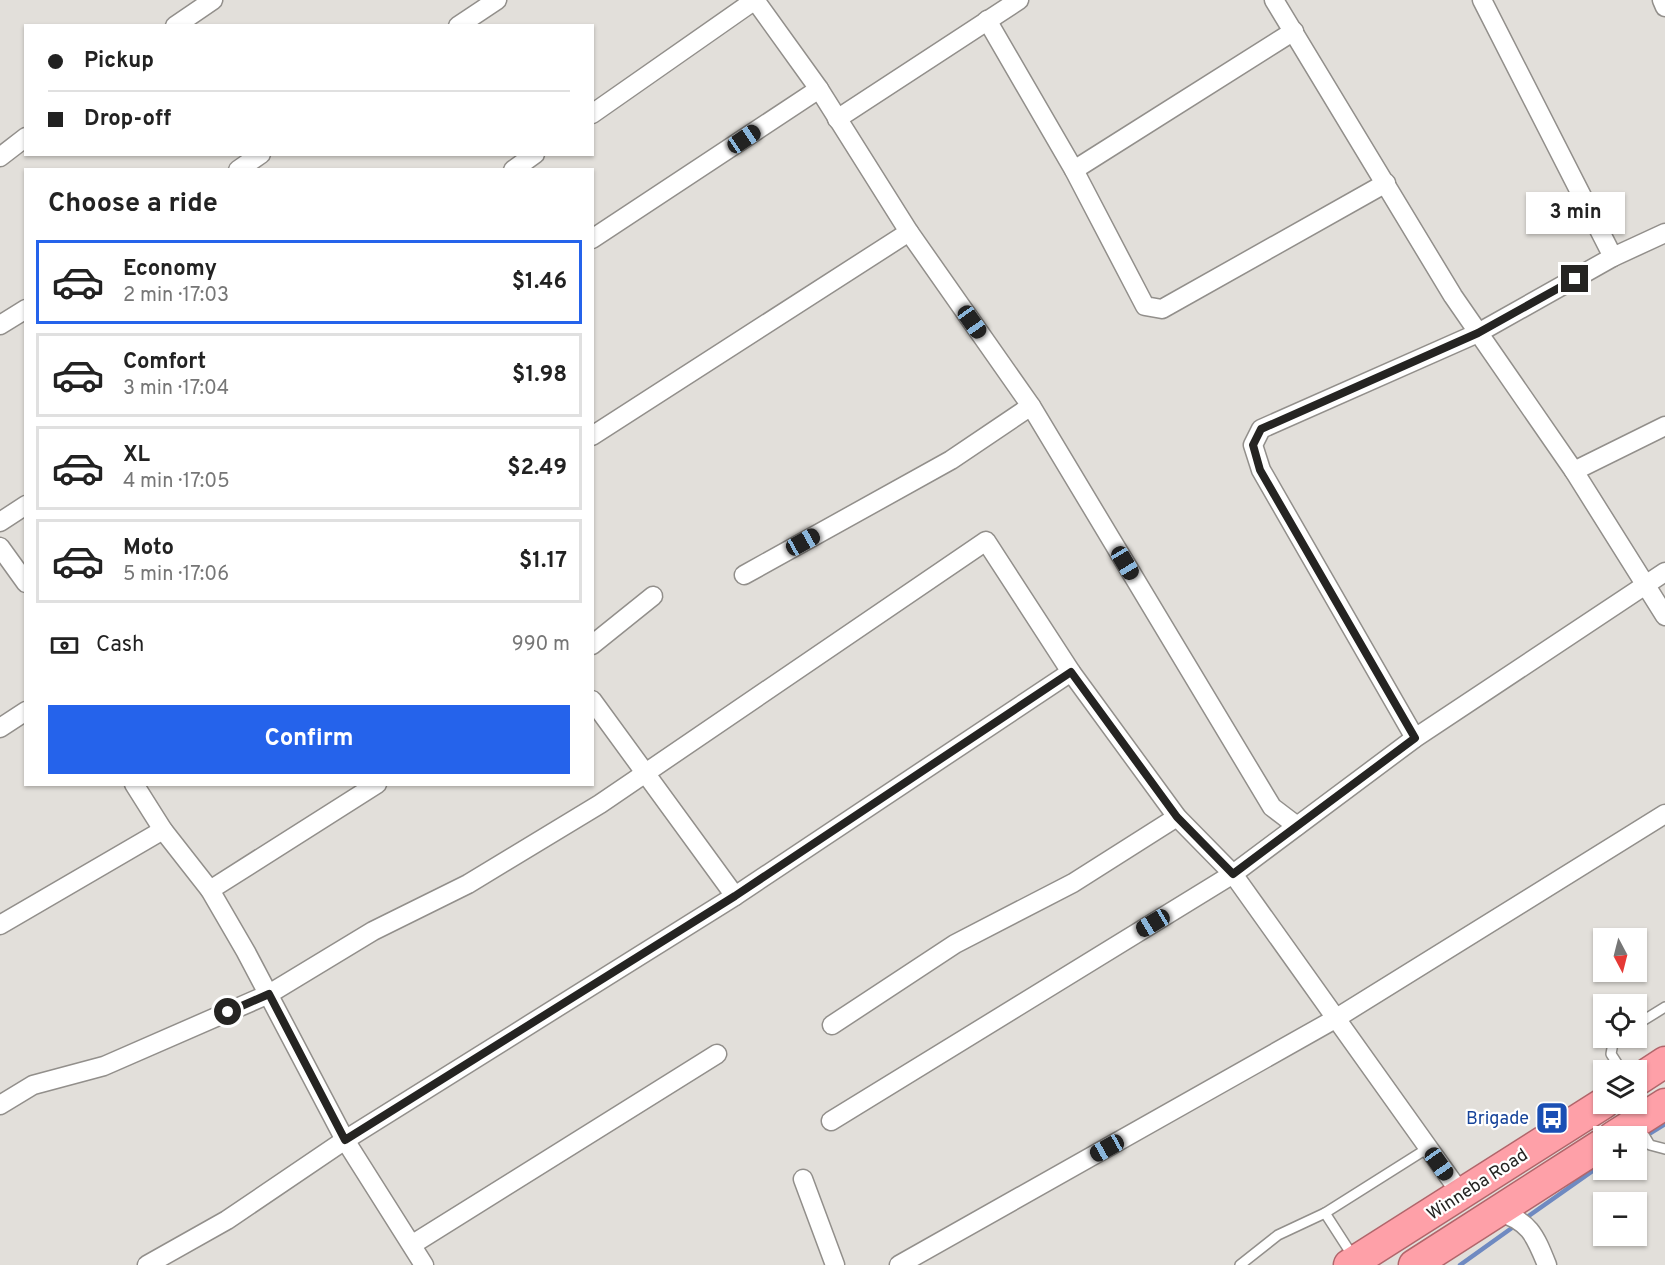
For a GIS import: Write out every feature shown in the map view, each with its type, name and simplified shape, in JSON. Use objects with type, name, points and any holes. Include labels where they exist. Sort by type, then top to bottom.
[{"type":"highway","points":[[1647,1074],[1665,1062]]},
{"type":"highway","points":[[1630,1126],[1665,1104]]},
{"type":"highway","name":"Winneba Road","points":[[1353,1263],[1593,1110]]},
{"type":"highway","name":"Winneba Road","points":[[1414,1265],[1593,1150]]},
{"type":"street","points":[[178,24],[213,0]]},
{"type":"street","points":[[461,24],[497,0]]},
{"type":"street","points":[[594,113],[755,0],[819,89],[909,232],[1031,406],[1272,807],[1297,826]]},
{"type":"street","points":[[837,118],[1019,0]]},
{"type":"street","points":[[1274,0],[1478,333],[1574,471],[1665,616]]},
{"type":"street","points":[[1482,0],[1613,256]]},
{"type":"street","points":[[1662,0],[1665,7]]},
{"type":"street","points":[[987,20],[1074,170],[1145,306],[1162,309],[1386,183]]},
{"type":"street","points":[[1074,170],[1294,31]]},
{"type":"street","points":[[594,239],[819,89]]},
{"type":"street","points":[[0,156],[24,138]]},
{"type":"street","points":[[241,168],[258,156]]},
{"type":"street","points":[[516,168],[532,156]]},
{"type":"street","points":[[594,435],[909,232]]},
{"type":"street","points":[[1415,738],[1260,470],[1253,445],[1261,429],[1478,333],[1613,256],[1665,233]]},
{"type":"street","points":[[0,326],[24,310]]},
{"type":"street","points":[[744,575],[951,460],[1031,406]]},
{"type":"street","points":[[1574,471],[1665,426]]},
{"type":"street","points":[[0,522],[24,506]]},
{"type":"street","points":[[0,1105],[33,1085],[104,1066],[269,994],[373,931],[468,884],[645,773],[986,541],[1071,672],[1177,817],[1233,874],[1462,1195]]},
{"type":"street","points":[[0,547],[24,580]]},
{"type":"street","points":[[831,1121],[1233,874],[1415,738],[1665,572]]},
{"type":"street","points":[[594,643],[653,596]]},
{"type":"street","points":[[147,1265],[227,1220],[345,1140],[735,896],[1071,672]]},
{"type":"street","points":[[594,703],[735,896]]},
{"type":"street","points":[[0,728],[24,712]]},
{"type":"street","points":[[135,786],[163,830],[210,890],[269,994],[345,1140],[413,1244],[424,1265]]},
{"type":"street","points":[[210,890],[374,786]]},
{"type":"street","points":[[899,1265],[1335,1019],[1665,814]]},
{"type":"street","points":[[832,1025],[955,944],[1073,883],[1177,817]]},
{"type":"street","points":[[0,925],[163,830]]},
{"type":"street","points":[[413,1244],[717,1054]]},
{"type":"street","points":[[803,1179],[835,1265]]},
{"type":"street","points":[[1496,1211],[1514,1216],[1531,1229],[1547,1265]]},
{"type":"lane","points":[[1647,1018],[1665,1007]]},
{"type":"lane","points":[[1647,1143],[1665,1149]]},
{"type":"lane","points":[[1240,1265],[1278,1234],[1325,1213],[1428,1148]]},
{"type":"lane","points":[[1325,1213],[1353,1263]]},
{"type":"waterway","points":[[1647,1135],[1665,1124]]},
{"type":"waterway","points":[[1523,1220],[1593,1171]]},
{"type":"waterway","points":[[1460,1265],[1516,1225]]},
{"type":"place","name":"Brigade","points":[[1552,1118]]},
{"type":"route","points":[[228,1012],[269,994],[345,1140],[735,896],[1071,672],[1177,817],[1233,874],[1415,738],[1260,470],[1253,445],[1261,429],[1478,333],[1575,279]]}]
